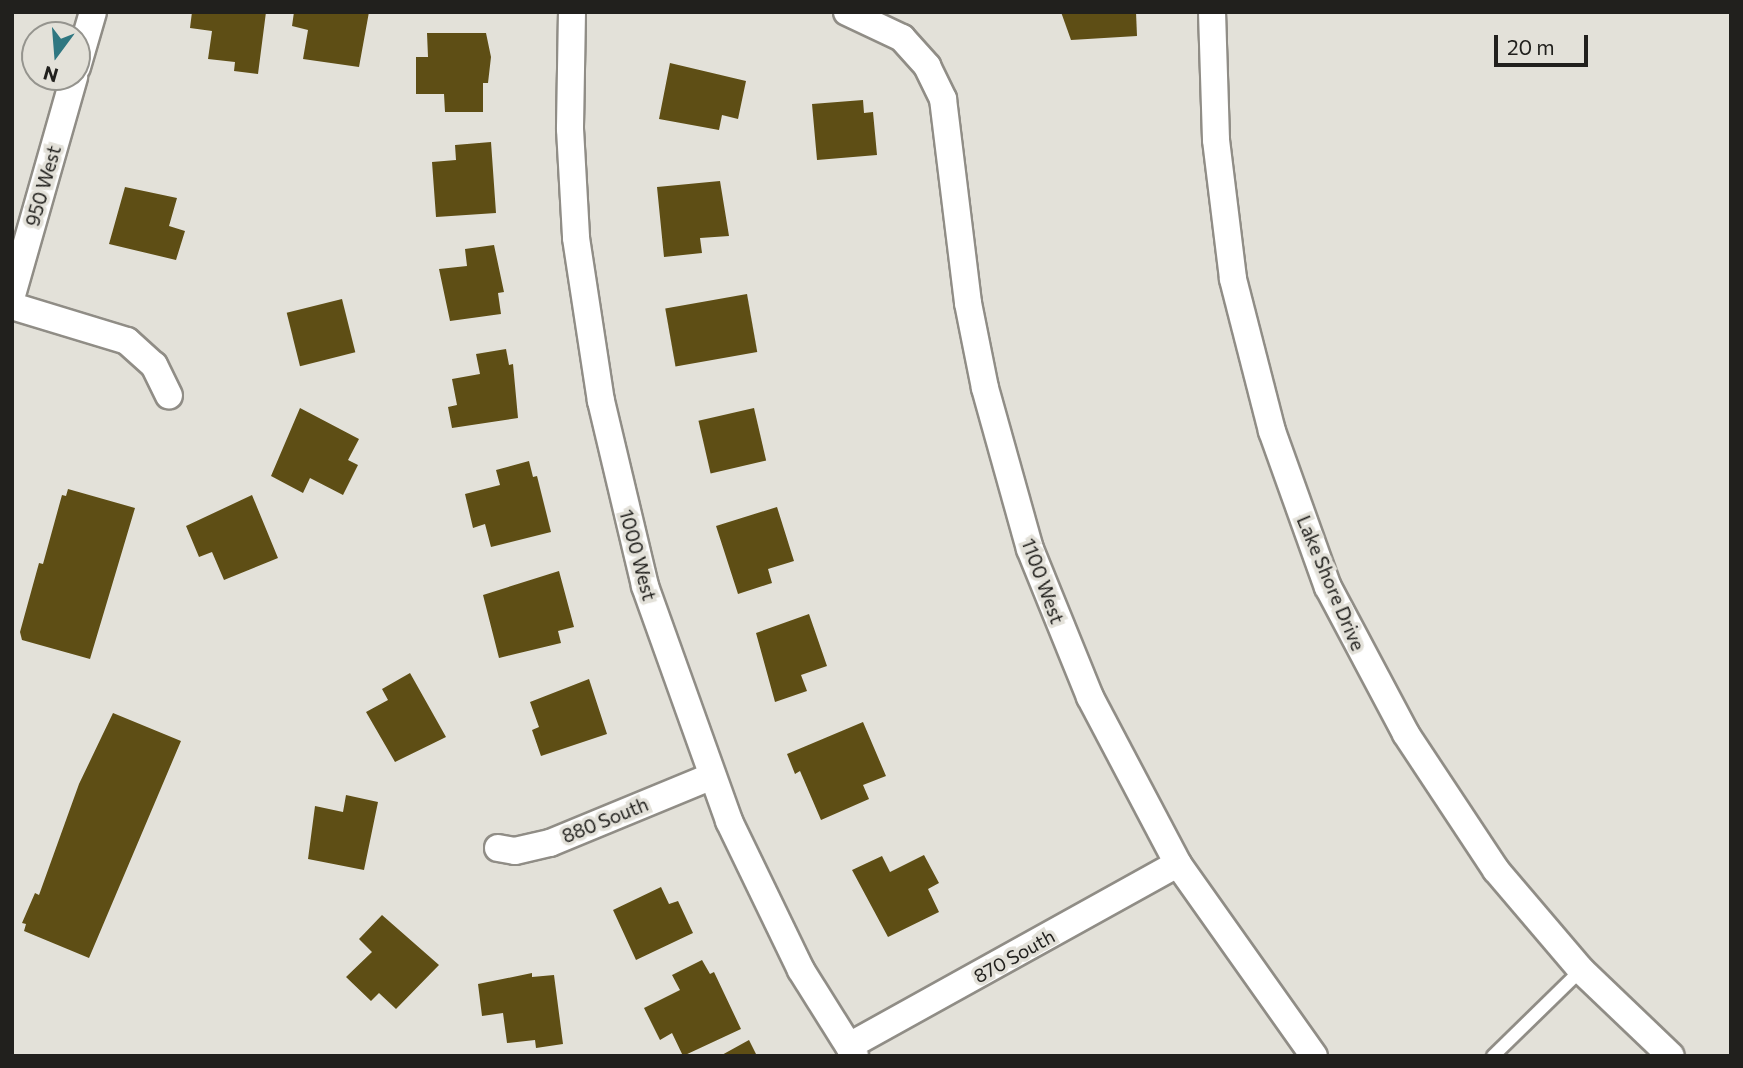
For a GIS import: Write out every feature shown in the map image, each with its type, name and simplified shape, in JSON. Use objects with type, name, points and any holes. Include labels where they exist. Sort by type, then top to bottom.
[{"type":"street","name":"1000 West","points":[[572,12],[572,156],[576,238],[591,345],[641,573],[710,777],[763,897],[801,970],[852,1051]]},
{"type":"street","name":"1100 West","points":[[847,12],[886,26],[916,51],[943,99],[968,303],[1000,449],[1030,549],[1090,697],[1178,864],[1314,1056]]},
{"type":"street","name":"Lake Shore Drive","points":[[1212,12],[1216,140],[1233,279],[1272,431],[1328,587],[1364,659],[1449,804],[1496,870],[1581,970],[1671,1056]]},
{"type":"street","name":"950 West","points":[[12,295],[70,91]]},
{"type":"street","points":[[12,306],[127,341],[154,365],[169,396]]},
{"type":"street","name":"880 South","points":[[498,848],[515,851],[550,843],[710,777]]},
{"type":"street","name":"870 South","points":[[852,1051],[1178,864]]},
{"type":"lane","points":[[1493,1056],[1581,970]]},
{"type":"building","points":[[192,12],[266,12],[258,74],[234,71],[235,62],[208,59],[212,31],[190,28]]},
{"type":"building","points":[[294,12],[369,12],[359,67],[303,59],[308,30],[292,26]]},
{"type":"building","points":[[1061,12],[1136,12],[1137,36],[1071,40]]},
{"type":"building","points":[[427,33],[486,33],[491,57],[488,83],[483,83],[483,112],[445,112],[444,94],[416,94],[416,57],[428,57]]},
{"type":"building","points":[[670,63],[746,81],[738,119],[722,115],[719,130],[659,119]]},
{"type":"building","points":[[863,100],[864,113],[873,112],[877,155],[817,160],[812,104]]},
{"type":"building","points":[[491,142],[496,213],[436,217],[432,162],[456,160],[455,145]]},
{"type":"building","points":[[720,181],[729,236],[700,238],[702,253],[664,257],[657,187]]},
{"type":"building","points":[[125,187],[177,198],[169,226],[185,231],[176,260],[109,244]]},
{"type":"building","points":[[494,245],[504,292],[498,293],[501,314],[450,321],[439,269],[467,266],[465,249]]},
{"type":"building","points":[[747,294],[757,352],[676,367],[665,308]]},
{"type":"building","points":[[342,299],[355,352],[300,366],[287,313]]},
{"type":"building","points":[[506,349],[509,365],[513,364],[518,418],[452,428],[448,407],[457,405],[452,379],[480,374],[476,354]]},
{"type":"building","points":[[300,408],[359,439],[348,460],[358,465],[343,495],[310,478],[303,493],[271,476]]},
{"type":"building","points":[[754,408],[766,461],[711,473],[698,421]]},
{"type":"building","points":[[529,461],[533,477],[537,476],[551,532],[491,547],[485,524],[473,528],[465,494],[500,485],[496,470]]},
{"type":"building","points":[[68,489],[135,508],[90,659],[22,640],[20,632],[39,563],[43,564],[62,495],[66,496]]},
{"type":"building","points":[[252,495],[278,558],[224,580],[212,552],[199,557],[186,526]]},
{"type":"building","points":[[777,507],[794,561],[768,569],[772,583],[738,594],[716,526]]},
{"type":"building","points":[[559,571],[574,627],[558,631],[561,643],[499,658],[483,595]]},
{"type":"building","points":[[809,614],[827,666],[801,675],[807,691],[775,702],[756,633]]},
{"type":"building","points":[[410,673],[446,737],[395,762],[366,712],[388,700],[382,689]]},
{"type":"building","points":[[589,679],[607,734],[541,756],[532,730],[539,727],[530,702]]},
{"type":"building","points":[[113,713],[181,741],[89,958],[24,931],[26,924],[22,923],[35,893],[39,895],[79,784]]},
{"type":"building","points":[[863,722],[886,776],[863,785],[869,799],[821,820],[800,771],[795,774],[787,754]]},
{"type":"building","points":[[346,795],[378,802],[364,870],[308,859],[315,806],[343,812]]},
{"type":"building","points":[[924,855],[939,883],[928,889],[939,912],[888,937],[852,870],[882,856],[890,872]]},
{"type":"building","points":[[661,887],[669,904],[678,901],[693,933],[636,960],[613,910]]},
{"type":"building","points":[[382,915],[439,965],[396,1009],[379,993],[371,1001],[346,977],[372,952],[359,939]]},
{"type":"building","points":[[702,960],[710,974],[714,972],[741,1029],[683,1056],[672,1033],[660,1040],[644,1008],[680,990],[672,975]]},
{"type":"building","points":[[532,973],[532,977],[554,975],[563,1044],[536,1048],[535,1040],[507,1043],[503,1013],[482,1016],[478,984]]},
{"type":"building","points":[[749,1040],[757,1056],[720,1056]]}]
